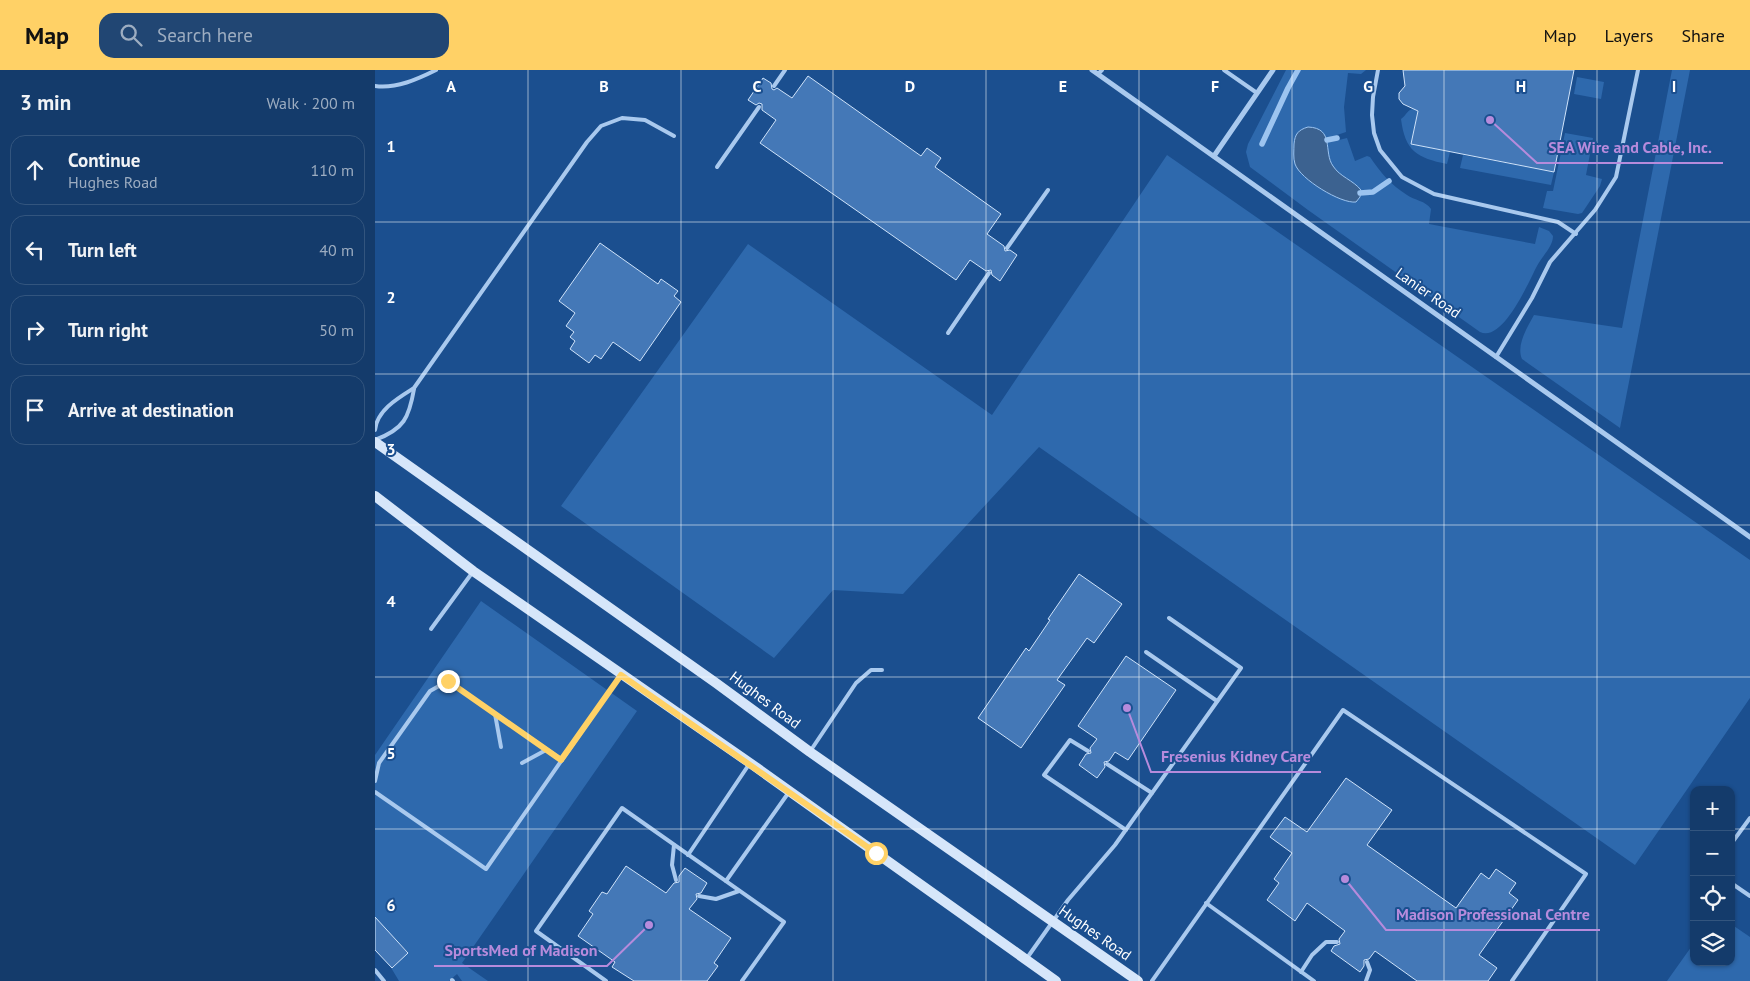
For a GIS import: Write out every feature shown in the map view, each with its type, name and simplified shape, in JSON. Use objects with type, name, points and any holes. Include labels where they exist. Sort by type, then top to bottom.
[{"type":"main road","name":"Hughes Road","points":[[375,441],[810,752],[1138,981]]},
{"type":"main road","points":[[375,496],[473,571],[749,763],[1056,981]]},
{"type":"street","name":"Lanier Road","points":[[1092,70],[1100,72],[1214,156],[1750,537]]},
{"type":"street","points":[[1214,156],[1273,70]]},
{"type":"lane","points":[[375,86],[385,88],[419,79],[436,70]]},
{"type":"lane","points":[[774,86],[785,70]]},
{"type":"lane","points":[[1223,70],[1257,93]]},
{"type":"lane","points":[[1378,70],[1373,97],[1374,133],[1381,150],[1402,177],[1434,194],[1558,222],[1576,234]]},
{"type":"lane","points":[[1496,357],[1532,298],[1550,262],[1595,210],[1617,177],[1637,70]]},
{"type":"lane","points":[[717,167],[759,108]]},
{"type":"lane","points":[[375,430],[376,422],[394,401],[414,388],[587,142],[601,126],[622,118],[645,120],[674,136]]},
{"type":"lane","points":[[1007,248],[1048,190]]},
{"type":"lane","points":[[948,332],[989,273]]},
{"type":"lane","points":[[375,441],[393,434],[410,412],[414,388]]},
{"type":"lane","points":[[431,629],[473,571]]},
{"type":"lane","points":[[1026,959],[1052,921],[1115,845],[1241,668],[1169,618]]},
{"type":"lane","points":[[1146,652],[1217,701]]},
{"type":"lane","points":[[810,752],[856,683],[871,670],[883,670]]},
{"type":"lane","points":[[375,792],[486,869],[621,675]]},
{"type":"lane","points":[[375,781],[379,763],[430,691],[448,681],[561,760]]},
{"type":"lane","points":[[1152,981],[1343,710],[1586,874],[1511,981]]},
{"type":"lane","points":[[495,714],[501,747]]},
{"type":"lane","points":[[1088,751],[1070,740],[1044,775],[1126,830]]},
{"type":"lane","points":[[522,762],[546,750]]},
{"type":"lane","points":[[688,855],[749,763]]},
{"type":"lane","points":[[1107,764],[1152,793]]},
{"type":"lane","points":[[725,881],[789,792]]},
{"type":"lane","points":[[606,981],[536,930],[622,808],[784,922],[741,981]]},
{"type":"lane","points":[[1735,839],[1750,818]]},
{"type":"lane","points":[[674,844],[672,865],[676,880]]},
{"type":"lane","points":[[1735,886],[1750,896]]},
{"type":"lane","points":[[699,896],[716,898],[739,891]]},
{"type":"lane","points":[[1206,903],[1314,981]]},
{"type":"lane","points":[[1301,972],[1312,955],[1326,942],[1337,942]]},
{"type":"lane","points":[[1366,981],[1370,970],[1367,962]]},
{"type":"lane","points":[[375,970],[384,981]]},
{"type":"shaded area","points":[[1286,70],[1366,70],[1361,74],[1348,73],[1344,107],[1346,132],[1337,135],[1339,140],[1347,138],[1355,161],[1367,156],[1370,157],[1391,183],[1410,197],[1429,206],[1431,209],[1429,224],[1535,244],[1539,227],[1549,231],[1553,236],[1553,240],[1549,248],[1539,262],[1514,309],[1497,328],[1489,333],[1480,332],[1250,167],[1246,152],[1248,144]]},
{"type":"shaded area","points":[[1672,70],[1690,70],[1620,428],[1522,359],[1520,348],[1528,325],[1534,315],[1622,328]]},
{"type":"shaded area","points":[[1577,77],[1604,82],[1601,99],[1574,94]]},
{"type":"shaded area","points":[[1421,96],[1411,144],[1450,152],[1447,164],[1420,156],[1409,146],[1406,139],[1401,119],[1409,111],[1416,109]]},
{"type":"shaded area","points":[[1308,127],[1316,128],[1322,132],[1327,142],[1333,166],[1361,190],[1360,197],[1356,202],[1349,202],[1331,195],[1298,170],[1294,159],[1294,141],[1298,133]]},
{"type":"shaded area","points":[[1565,133],[1593,138],[1586,175],[1602,179],[1600,186],[1582,213],[1578,214],[1543,208],[1547,191],[1553,191]]},
{"type":"shaded area","points":[[1167,155],[1750,560],[1750,698],[1635,865],[1039,447],[903,594],[833,590],[774,658],[561,506],[748,244],[992,415]]},
{"type":"shaded area","points":[[1463,155],[1554,172],[1551,185],[1460,168]]},
{"type":"shaded area","points":[[481,601],[637,711],[462,963],[488,981],[462,981],[457,974],[449,981],[399,981],[390,966],[393,968],[408,952],[378,921],[375,923],[375,755]]},
{"type":"shaded area","points":[[1735,927],[1750,937],[1750,981],[1667,981],[1690,949],[1690,966],[1735,966]]},
{"type":"building","points":[[1403,70],[1574,70],[1554,172],[1411,144],[1418,111],[1403,104],[1399,99],[1399,93],[1405,86]]},
{"type":"building","points":[[808,76],[921,156],[927,148],[941,158],[935,167],[1001,214],[987,234],[1004,246],[1005,251],[1010,250],[1017,255],[1000,281],[992,275],[991,270],[986,271],[970,260],[956,280],[760,143],[776,120],[762,110],[762,104],[756,105],[748,100],[763,78],[771,83],[772,89],[777,88],[792,98]]},
{"type":"building","points":[[600,243],[658,284],[661,279],[678,291],[674,296],[681,302],[640,361],[613,342],[601,359],[595,355],[589,363],[570,349],[575,341],[570,337],[574,332],[566,326],[575,313],[559,301]]},
{"type":"building","points":[[1079,574],[1122,604],[1094,643],[1087,638],[1057,680],[1065,685],[1021,748],[978,718],[1026,648],[1029,651]]},
{"type":"building","points":[[1126,656],[1176,690],[1128,760],[1115,752],[1109,761],[1104,762],[1105,767],[1097,778],[1079,765],[1086,754],[1091,753],[1090,748],[1097,739],[1078,726]]},
{"type":"building","points":[[1346,778],[1392,810],[1367,845],[1456,908],[1481,873],[1489,879],[1496,869],[1516,883],[1509,893],[1518,900],[1479,955],[1497,968],[1488,981],[1417,981],[1375,951],[1369,959],[1364,960],[1364,966],[1360,972],[1331,951],[1334,946],[1340,944],[1339,939],[1345,931],[1307,903],[1295,921],[1267,900],[1279,883],[1274,879],[1292,853],[1270,837],[1285,817],[1307,832]]},
{"type":"building","points":[[626,866],[666,893],[674,883],[679,882],[679,876],[685,868],[707,883],[701,893],[696,894],[697,899],[689,909],[731,938],[714,963],[718,966],[707,981],[634,981],[612,967],[615,962],[578,936],[593,914],[589,911],[602,892],[607,894]]},
{"type":"building","points":[[375,917],[408,953],[392,968],[375,950]]},
{"type":"waterway","points":[[1262,144],[1298,70]]},
{"type":"waterway","points":[[1327,140],[1337,138]]},
{"type":"waterway","points":[[1360,193],[1373,192],[1389,181]]},
{"type":"place","name":"SEA Wire and Cable, Inc.","points":[[1490,120]]},
{"type":"place","name":"Fresenius Kidney Care","points":[[1127,708]]},
{"type":"place","name":"Madison Professional Centre","points":[[1345,879]]},
{"type":"place","name":"SportsMed of Madison","points":[[649,925]]},
{"type":"route","points":[[448,681],[561,760],[621,675],[876,853]]}]
